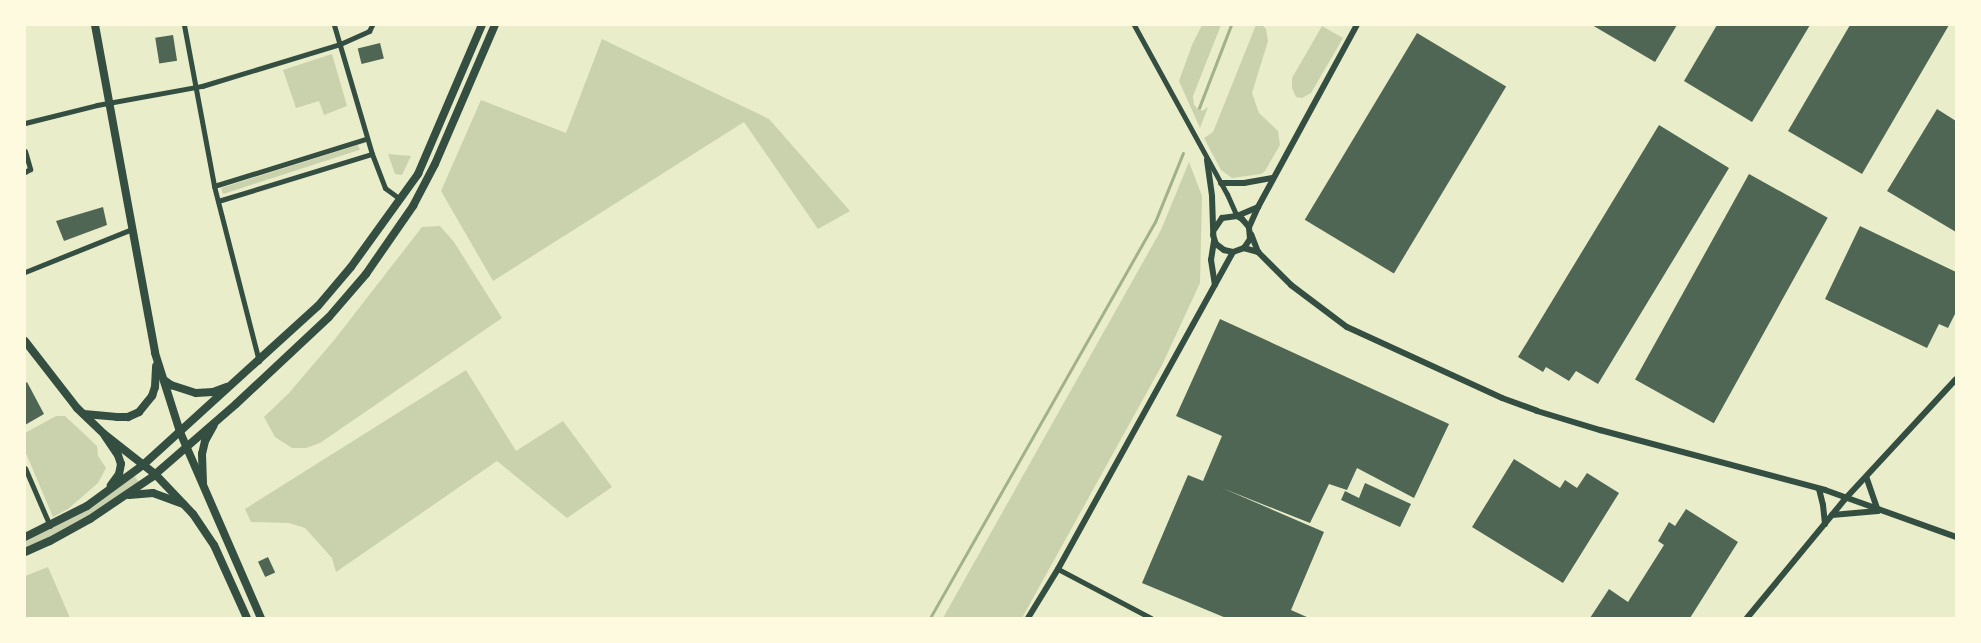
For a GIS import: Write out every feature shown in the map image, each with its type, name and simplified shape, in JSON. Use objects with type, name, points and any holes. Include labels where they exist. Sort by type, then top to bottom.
[{"type":"main road","points":[[95,25],[155,353],[180,432],[261,618]]},
{"type":"main road","points":[[25,537],[87,506],[143,465],[318,306],[351,266],[418,174],[482,25]]},
{"type":"main road","points":[[25,552],[90,519],[155,474],[307,340],[329,316],[366,274],[413,206],[435,164],[495,25]]},
{"type":"main road","points":[[400,199],[413,206]]},
{"type":"main road","points":[[318,306],[329,316]]},
{"type":"main road","points":[[25,341],[77,408],[104,434],[155,474],[184,505],[214,546],[247,618]]},
{"type":"main road","points":[[84,414],[128,417],[145,408],[155,387],[155,353]]},
{"type":"main road","points":[[164,380],[171,385],[196,393],[213,392],[232,386]]},
{"type":"main road","points":[[203,483],[202,454],[205,442],[217,420]]},
{"type":"main road","points":[[104,434],[118,455],[121,464],[119,474],[108,490]]},
{"type":"main road","points":[[124,496],[153,493],[184,505]]},
{"type":"street","points":[[184,25],[214,186],[259,361]]},
{"type":"street","points":[[334,25],[366,139],[384,188],[400,199]]},
{"type":"street","points":[[25,123],[109,103],[195,87],[340,44],[369,31],[372,25]]},
{"type":"street","points":[[1134,25],[1221,183],[1237,216],[1250,230],[1258,252],[1291,285],[1347,327],[1502,398],[1537,411],[1600,430],[1819,489],[1956,537]]},
{"type":"street","points":[[1244,248],[1258,206],[1357,25]]},
{"type":"street","points":[[214,186],[366,139]]},
{"type":"street","points":[[25,151],[30,169],[25,172]]},
{"type":"street","points":[[218,201],[372,154]]},
{"type":"street","points":[[1208,160],[1214,230],[1211,260],[1215,285]]},
{"type":"street","points":[[1221,183],[1244,183],[1273,178]]},
{"type":"street","points":[[1214,230],[1222,218],[1237,216],[1258,206]]},
{"type":"street","points":[[25,272],[132,229]]},
{"type":"street","points":[[1214,239],[1219,248],[1233,252],[1244,248],[1258,252]]},
{"type":"street","points":[[1028,618],[1058,569],[1233,252]]},
{"type":"street","points":[[1747,618],[1845,499],[1956,379]]},
{"type":"street","points":[[25,468],[50,526]]},
{"type":"street","points":[[1866,477],[1878,511]]},
{"type":"street","points":[[1819,489],[1825,524]]},
{"type":"street","points":[[1832,515],[1878,511]]},
{"type":"street","points":[[1058,569],[1151,618]]},
{"type":"green space","points":[[1202,25],[1221,25],[1193,96],[1194,105],[1197,108],[1202,111],[1208,107],[1200,128],[1179,81],[1192,45]]},
{"type":"green space","points":[[1256,25],[1262,25],[1266,29],[1268,41],[1252,93],[1259,113],[1278,131],[1280,145],[1265,171],[1261,174],[1232,178],[1221,170],[1204,138],[1213,132]]},
{"type":"green space","points":[[1322,26],[1343,38],[1311,93],[1302,98],[1296,97],[1292,88],[1292,78]]},
{"type":"green space","points":[[602,39],[769,119],[850,211],[818,229],[744,122],[493,281],[441,191],[481,100],[566,133]]},
{"type":"green space","points":[[332,54],[347,106],[324,115],[319,101],[296,108],[283,70]]},
{"type":"green space","points":[[358,145],[360,150],[223,194],[221,188]]},
{"type":"green space","points":[[388,154],[411,156],[402,175],[395,174]]},
{"type":"green space","points":[[1189,162],[1202,196],[1200,283],[1162,365],[1022,618],[943,618],[1161,230]]},
{"type":"green space","points":[[440,226],[454,242],[502,318],[320,443],[306,448],[292,448],[275,437],[264,417],[289,393],[335,339],[422,227]]},
{"type":"green space","points":[[466,370],[516,451],[563,421],[612,487],[567,518],[497,461],[336,572],[332,558],[305,528],[289,523],[251,522],[245,509]]},
{"type":"green space","points":[[56,416],[65,416],[97,446],[98,456],[106,468],[98,483],[68,509],[53,517],[25,451],[25,433]]},
{"type":"green space","points":[[133,474],[140,484],[49,540],[25,550],[25,539]]},
{"type":"green space","points":[[48,567],[70,618],[25,618],[25,576]]},
{"type":"building","points":[[1592,25],[1677,25],[1655,62]]},
{"type":"building","points":[[1717,25],[1810,25],[1752,122],[1684,81]]},
{"type":"building","points":[[1850,25],[1949,25],[1862,174],[1788,131]]},
{"type":"building","points":[[1417,33],[1506,87],[1394,273],[1305,220]]},
{"type":"building","points":[[173,35],[177,61],[159,63],[155,38]]},
{"type":"building","points":[[380,43],[384,59],[362,64],[358,49]]},
{"type":"building","points":[[1937,109],[1956,121],[1956,232],[1887,191]]},
{"type":"building","points":[[1659,125],[1729,168],[1598,384],[1576,371],[1569,381],[1546,367],[1543,372],[1518,357]]},
{"type":"building","points":[[1749,174],[1828,218],[1714,423],[1635,380]]},
{"type":"building","points":[[103,207],[107,225],[64,241],[56,221]]},
{"type":"building","points":[[1860,226],[1956,272],[1956,312],[1948,328],[1939,324],[1927,348],[1825,299]]},
{"type":"building","points":[[1220,319],[1449,424],[1414,498],[1357,468],[1347,490],[1329,484],[1310,523],[1222,488],[1324,532],[1291,610],[1309,618],[1226,618],[1142,583],[1188,475],[1203,481],[1222,436],[1176,416]]},
{"type":"building","points":[[27,382],[44,414],[25,425],[25,384]]},
{"type":"building","points":[[1514,459],[1560,488],[1565,480],[1577,488],[1587,473],[1619,493],[1563,583],[1472,527]]},
{"type":"building","points":[[1365,483],[1411,504],[1400,527],[1341,500],[1345,491],[1359,498]]},
{"type":"building","points":[[1686,509],[1738,542],[1690,618],[1590,618],[1609,589],[1628,602],[1664,545],[1658,541],[1669,522],[1675,526]]},
{"type":"building","points":[[268,557],[275,572],[265,577],[258,562]]},
{"type":"waterway","points":[[1199,108],[1231,25]]},
{"type":"waterway","points":[[930,618],[1155,222],[1183,153]]}]
